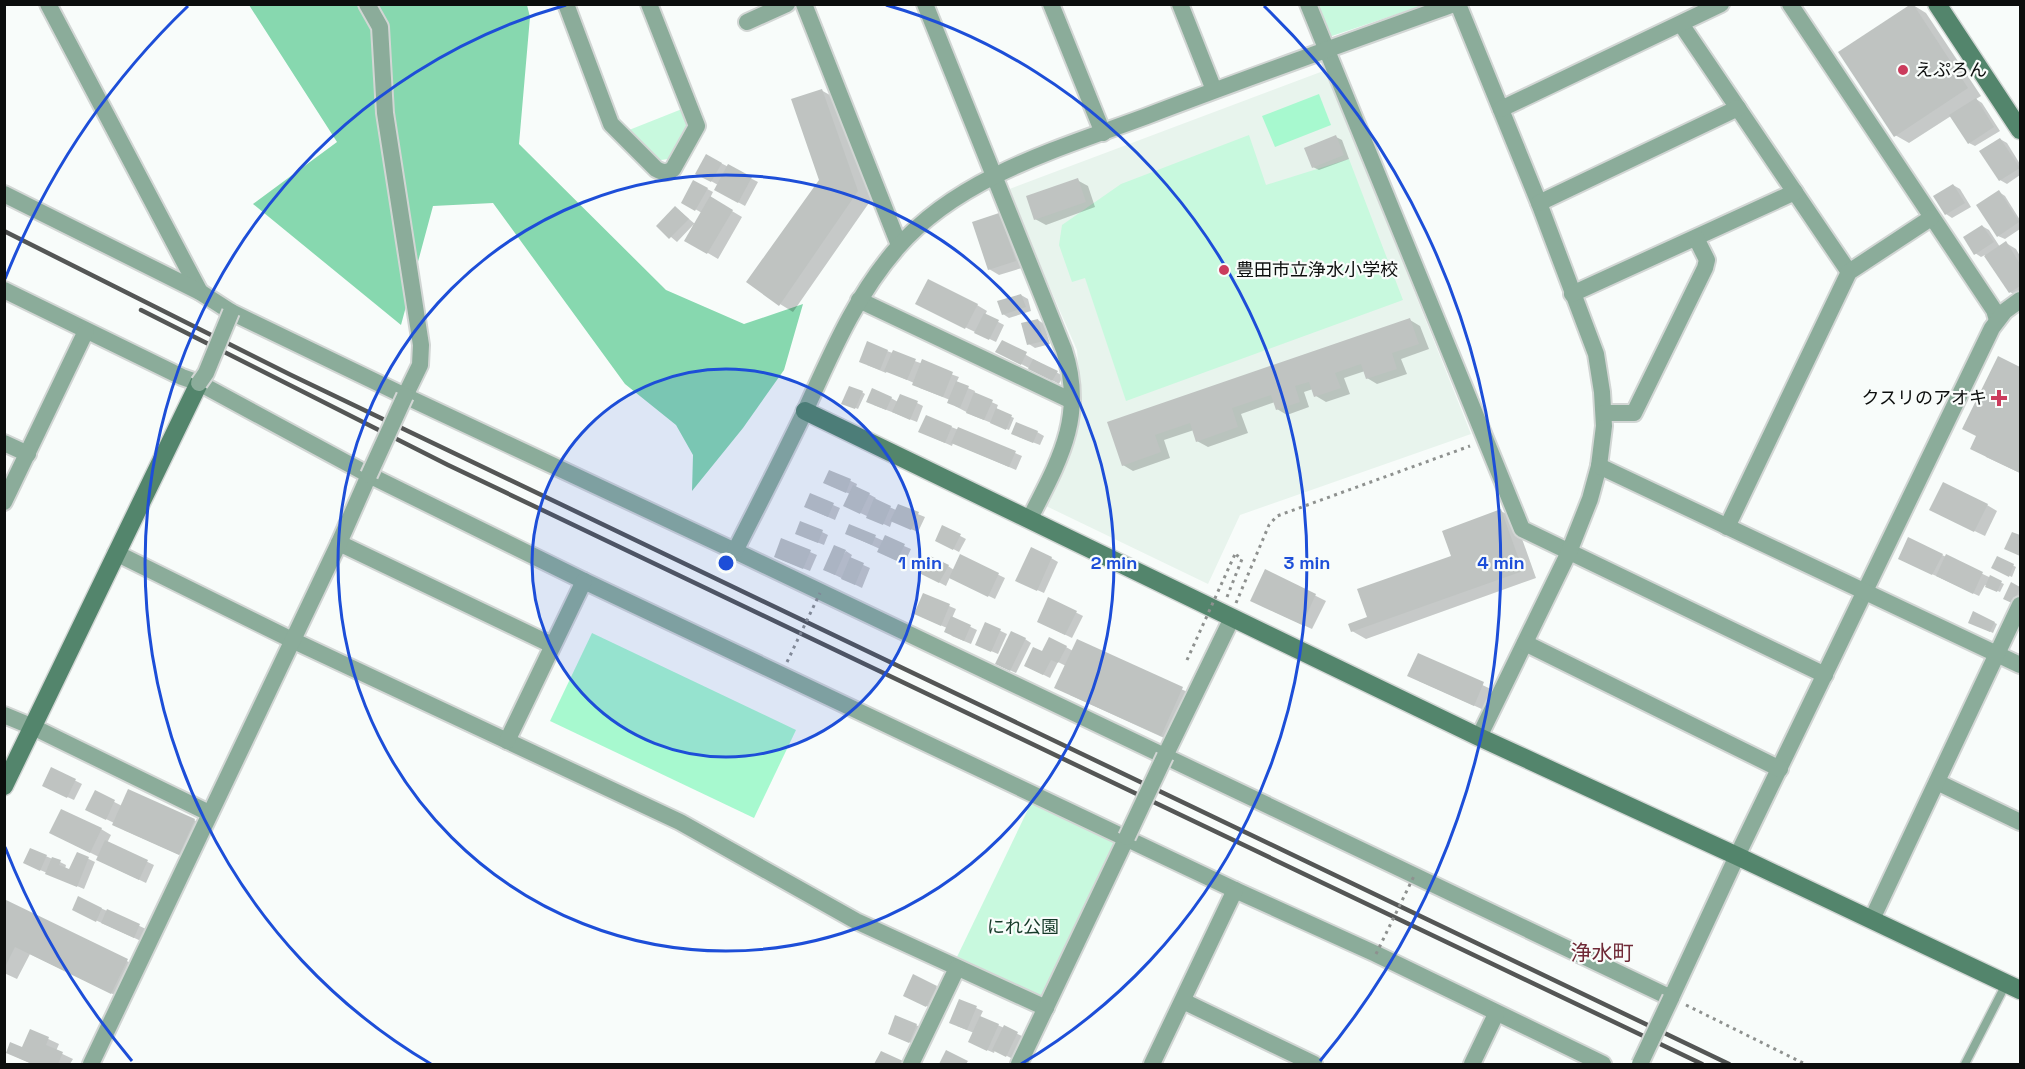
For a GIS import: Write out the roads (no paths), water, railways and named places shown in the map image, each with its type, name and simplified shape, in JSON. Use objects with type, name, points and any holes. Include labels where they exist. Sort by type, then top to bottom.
[{"type":"street","points":[[48,4],[200,292]]},
{"type":"street","points":[[91,1065],[339,543],[420,365],[421,345],[384,113],[380,27],[367,4]]},
{"type":"street","points":[[566,4],[611,124],[656,169],[669,172],[673,169],[697,126],[649,4]]},
{"type":"street","points":[[747,22],[787,4]]},
{"type":"street","points":[[804,4],[899,245]]},
{"type":"street","points":[[925,4],[1064,350],[1072,381],[1071,418],[1064,447],[1029,519]]},
{"type":"street","points":[[1051,4],[1103,133]]},
{"type":"street","points":[[1180,4],[1214,90]]},
{"type":"street","points":[[1308,4],[1522,530],[1825,675]]},
{"type":"street","points":[[735,551],[805,411],[842,330],[859,300],[899,245],[926,219],[956,197],[994,175],[1214,90],[1456,4],[1539,203],[1596,354],[1604,413],[1599,466],[1590,500],[1569,552],[1479,736]]},
{"type":"street","points":[[1500,109],[1721,4]]},
{"type":"street","points":[[1790,4],[1994,310],[1996,320]]},
{"type":"street","points":[[1937,4],[2020,130]]},
{"type":"street","points":[[1681,24],[1849,272]]},
{"type":"street","points":[[1539,203],[1738,108]]},
{"type":"street","points":[[1572,294],[1795,192]]},
{"type":"street","points":[[4,195],[200,292],[231,312],[405,396],[1671,998]]},
{"type":"street","points":[[1727,527],[1849,272],[1931,218]]},
{"type":"street","points":[[1604,413],[1634,413],[1706,267],[1707,260],[1696,238]]},
{"type":"street","points":[[4,290],[182,377],[199,383],[369,475],[584,581],[1235,890],[1376,954],[1603,1065]]},
{"type":"street","points":[[859,300],[1072,401]]},
{"type":"street","points":[[1640,1065],[1737,856],[1996,320],[2005,310],[2020,300]]},
{"type":"street","points":[[4,786],[199,383],[206,373],[231,312]]},
{"type":"street","points":[[4,502],[86,331]]},
{"type":"street","points":[[805,411],[1029,519],[1219,603],[1479,736],[2013,987]]},
{"type":"street","points":[[4,443],[28,454]]},
{"type":"street","points":[[1599,466],[2020,665]]},
{"type":"street","points":[[339,543],[552,645]]},
{"type":"street","points":[[116,553],[292,640],[680,822],[856,921],[1047,1008]]},
{"type":"street","points":[[507,741],[584,581]]},
{"type":"street","points":[[1872,919],[2020,605]]},
{"type":"street","points":[[1019,1065],[1234,611]]},
{"type":"street","points":[[1525,643],[1780,769]]},
{"type":"street","points":[[4,715],[209,813]]},
{"type":"street","points":[[1937,782],[2020,822]]},
{"type":"street","points":[[1152,1065],[1235,890]]},
{"type":"street","points":[[911,1065],[957,968]]},
{"type":"street","points":[[1183,1001],[1314,1065]]},
{"type":"street","points":[[1472,1065],[1496,1014]]},
{"type":"lane","points":[[1965,1065],[2013,987]]},
{"type":"railway","points":[[4,231],[291,375],[1729,1064]]},
{"type":"railway","points":[[141,310],[448,465],[1702,1064]]},
{"type":"place","name":"えぷろん","points":[[1903,70]]},
{"type":"place","name":"豊田市立浄水小学校","points":[[1224,270]]},
{"type":"place","name":"クスリのアオキ","points":[[1999,398]]},
{"type":"district","name":"浄水町","points":[[1602,953]]},
{"type":"park label","name":"にれ公園","points":[[1023,927]]}]
